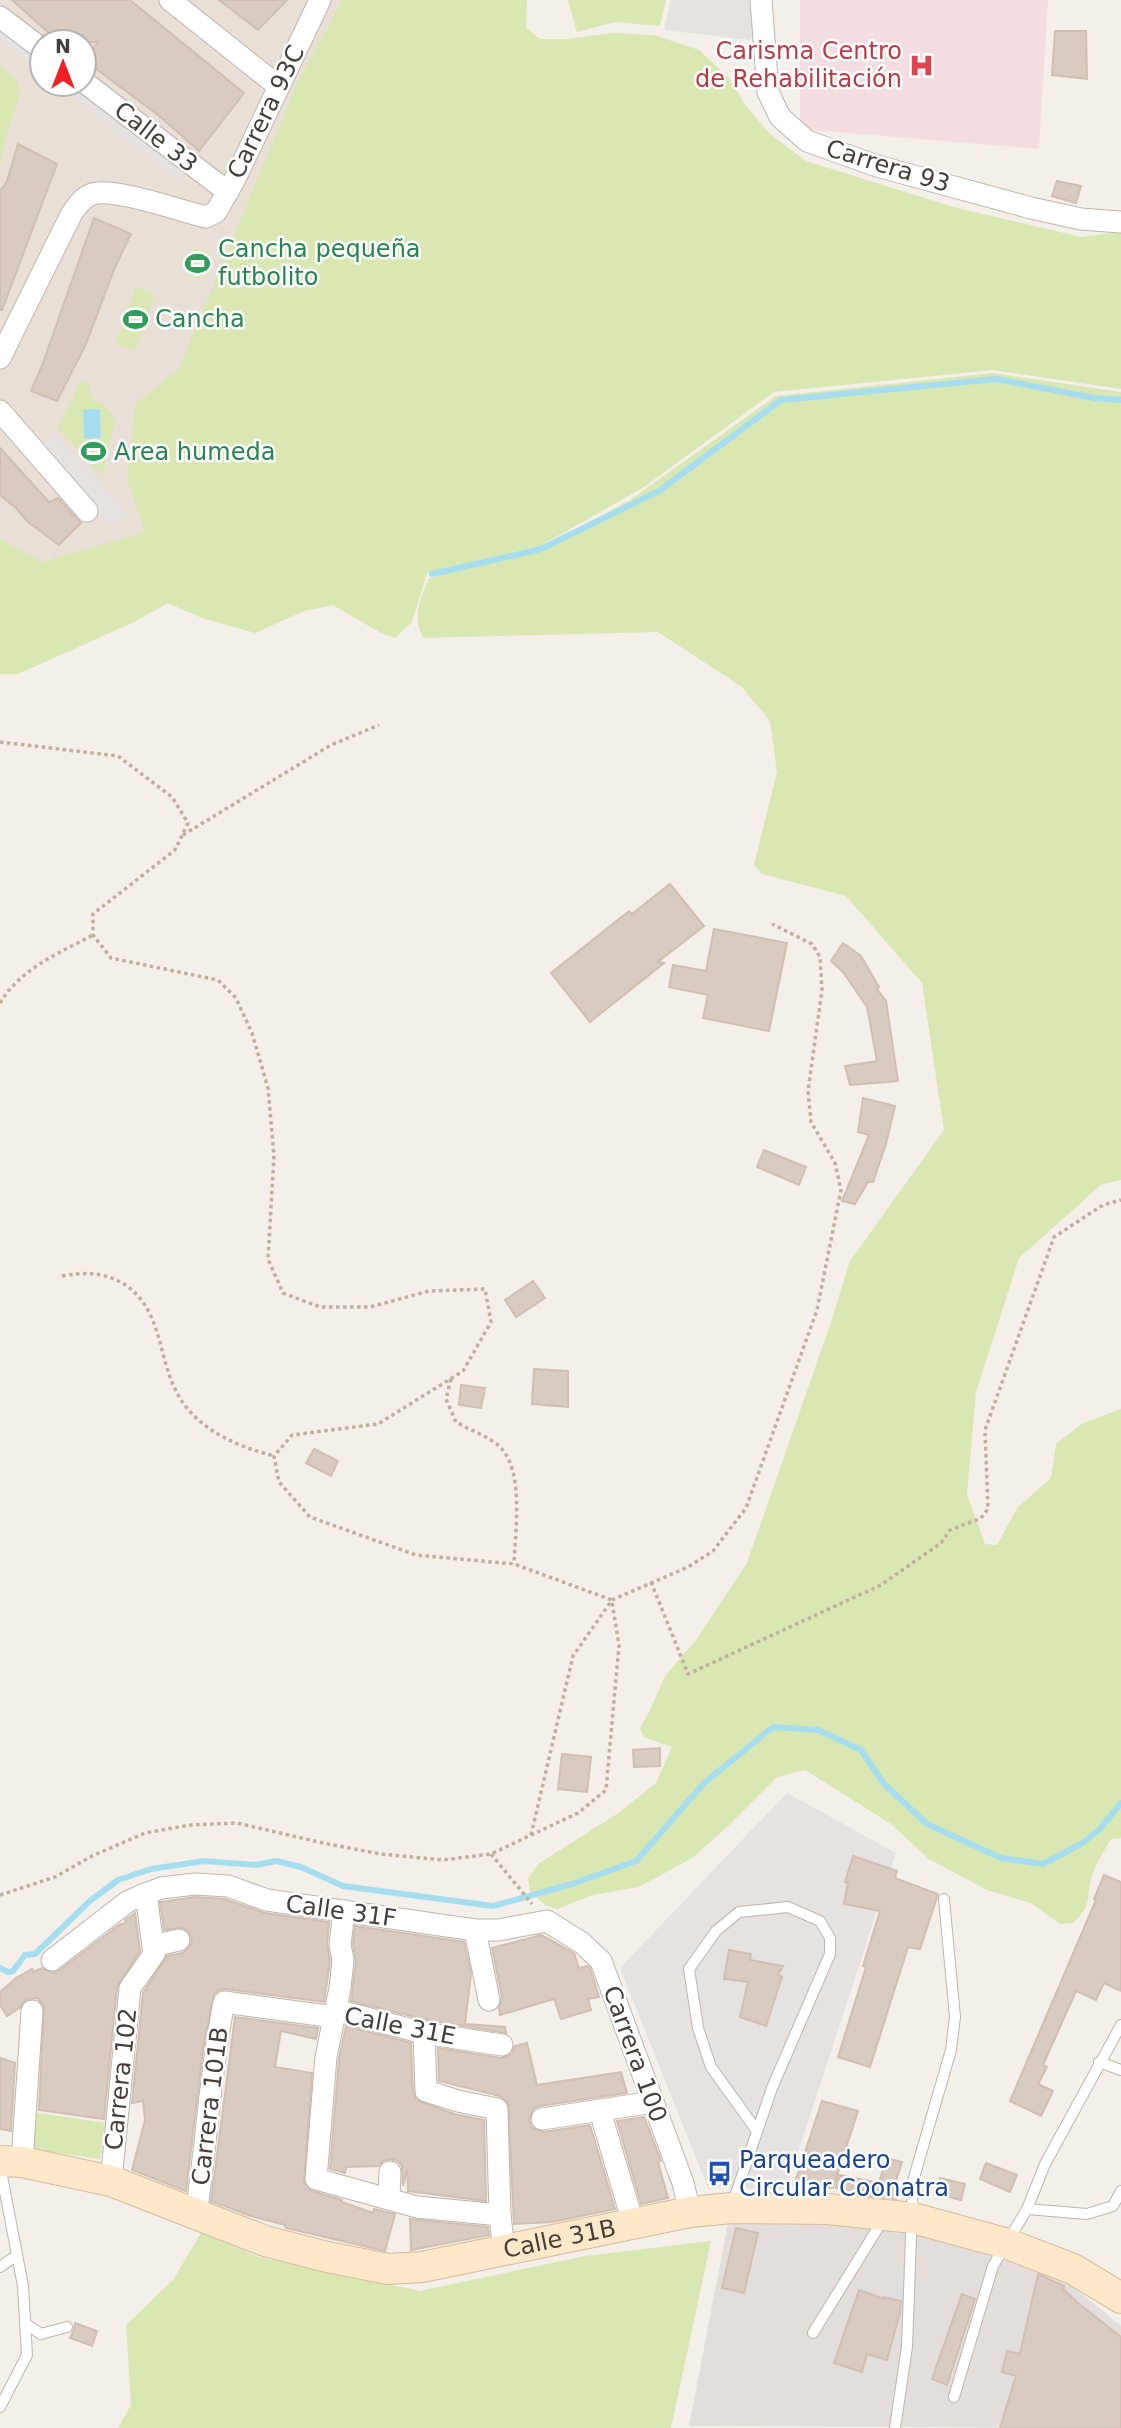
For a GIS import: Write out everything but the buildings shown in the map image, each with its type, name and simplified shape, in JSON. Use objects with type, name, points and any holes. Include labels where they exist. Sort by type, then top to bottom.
[{"type":"street","points":[[170,0],[278,86]]},
{"type":"street","name":"Carrera 93C","points":[[0,358],[72,214],[90,194],[109,192],[205,217],[216,212],[320,0]]},
{"type":"street","name":"Carrera 93","points":[[761,0],[768,92],[780,117],[807,141],[877,166],[1031,208],[1081,219],[1121,222]]},
{"type":"street","points":[[0,17],[28,38]]},
{"type":"street","name":"Calle 33","points":[[98,93],[228,192]]},
{"type":"street","points":[[0,411],[87,511]]},
{"type":"street","name":"Calle 31F","points":[[52,1960],[127,1902],[148,1897],[161,1888],[195,1884],[228,1886],[267,1900],[475,1930],[498,1930],[547,1921]]},
{"type":"street","points":[[148,1897],[154,1954]]},
{"type":"street","points":[[344,1911],[340,1945],[343,1960],[326,2057],[316,2179],[417,2207],[500,2215]]},
{"type":"street","name":"Carrera 100","points":[[547,1921],[591,1949],[601,1961],[682,2183],[690,2212]]},
{"type":"street","points":[[475,1930],[489,2000]]},
{"type":"street","points":[[154,1954],[158,1945],[178,1940]]},
{"type":"street","name":"Carrera 102","points":[[111,2181],[131,1988],[154,1954]]},
{"type":"street","name":"Calle 31E","points":[[222,2011],[223,2002],[327,2016],[339,2011],[424,2033],[502,2045]]},
{"type":"street","points":[[7,2163],[32,2011]]},
{"type":"street","name":"Carrera 101B","points":[[198,2201],[210,2112],[213,2060],[222,2011]]},
{"type":"street","points":[[424,2033],[426,2091],[497,2109],[500,2215],[504,2251]]},
{"type":"street","points":[[542,2119],[653,2102]]},
{"type":"street","points":[[600,2111],[634,2223]]},
{"type":"street","name":"Calle 31B","points":[[7,2163],[111,2181],[265,2241],[351,2263],[388,2269],[406,2269],[504,2251],[690,2212],[732,2208],[828,2209],[899,2217],[1008,2244],[1073,2269],[1121,2298]]},
{"type":"street","points":[[389,2199],[390,2172]]},
{"type":"lane","points":[[813,2333],[899,2217],[913,2181],[951,2050],[955,2017],[944,1899]]},
{"type":"lane","points":[[732,2208],[772,2088],[830,1954],[830,1938],[820,1921],[788,1907],[738,1912],[716,1931],[689,1969],[698,2028],[711,2067],[757,2131]]},
{"type":"lane","points":[[954,2397],[993,2266],[1027,2209],[1045,2164],[1121,2025]]},
{"type":"lane","points":[[1099,2062],[1121,2070]]},
{"type":"lane","points":[[0,2407],[27,2355],[23,2286],[7,2163]]},
{"type":"lane","points":[[1027,2209],[1087,2214],[1114,2206],[1121,2191]]},
{"type":"lane","points":[[895,2428],[907,2347],[899,2217]]},
{"type":"lane","points":[[0,2267],[17,2255]]},
{"type":"lane","points":[[26,2324],[41,2334],[67,2327]]},
{"type":"path","points":[[182,835],[331,745],[379,725]]},
{"type":"path","points":[[0,742],[118,756],[172,797],[188,823],[175,850],[93,914],[93,935],[111,958],[218,980],[236,998],[252,1033],[268,1088],[274,1156],[268,1259],[283,1293],[320,1307],[370,1307],[429,1291],[485,1289],[491,1322],[463,1371],[378,1424],[292,1435],[274,1456]]},
{"type":"path","points":[[531,1835],[573,1656],[612,1600],[688,1567],[713,1551],[746,1508],[817,1310],[841,1190],[835,1163],[811,1122],[808,1091],[822,990],[820,957],[812,944],[772,924]]},
{"type":"path","points":[[0,1003],[10,986],[47,958],[93,935]]},
{"type":"path","points":[[651,1582],[688,1674],[881,1585],[941,1543],[950,1530],[981,1518],[988,1509],[985,1430],[1054,1237],[1103,1205],[1121,1200]]},
{"type":"path","points":[[62,1276],[87,1272],[113,1277],[139,1294],[152,1317],[177,1393],[188,1408],[209,1429],[240,1447],[274,1456]]},
{"type":"path","points":[[451,1379],[446,1399],[456,1422],[499,1445],[511,1461],[516,1484],[514,1564]]},
{"type":"path","points":[[274,1456],[279,1482],[310,1517],[416,1555],[514,1564],[612,1600]]},
{"type":"path","points":[[0,1895],[55,1877],[92,1856],[145,1833],[190,1825],[237,1823],[381,1854],[443,1860],[491,1854],[578,1813],[606,1790],[619,1645],[612,1600]]},
{"type":"path","points":[[491,1854],[528,1901]]},
{"type":"shaded area","points":[[0,0],[349,0],[192,449],[161,608],[122,620],[0,601]]},
{"type":"shaded area","points":[[671,0],[772,0],[750,40],[664,30]]},
{"type":"shaded area","name":"Carisma Centro de Rehabilitación","points":[[800,0],[1048,0],[1039,149],[800,129]]},
{"type":"shaded area","points":[[0,21],[28,43],[28,61],[0,38]]},
{"type":"shaded area","points":[[75,98],[97,98],[187,169],[179,181]]},
{"type":"shaded area","points":[[54,433],[128,514],[109,525],[40,450]]},
{"type":"shaded area","points":[[787,1793],[896,1853],[786,2189],[708,2188],[620,1968]]},
{"type":"shaded area","points":[[729,2218],[902,2230],[1059,2275],[1121,2326],[1121,2428],[689,2426]]},
{"type":"green space","points":[[342,0],[527,0],[526,28],[540,39],[566,39],[613,33],[654,35],[699,50],[728,77],[746,106],[770,134],[806,161],[957,208],[1081,237],[1121,232],[1121,389],[993,370],[774,392],[644,487],[540,546],[549,544],[630,500],[776,396],[993,373],[1121,392],[1121,1180],[1102,1184],[1019,1258],[976,1392],[967,1494],[985,1544],[997,1545],[1017,1508],[1051,1478],[1056,1444],[1083,1423],[1121,1409],[1121,1838],[1111,1839],[1102,1854],[1091,1879],[1086,1907],[1073,1923],[1060,1924],[1031,1903],[987,1890],[929,1859],[891,1824],[805,1770],[777,1777],[692,1858],[639,1887],[593,1895],[557,1909],[545,1905],[530,1891],[528,1878],[538,1864],[617,1814],[656,1783],[672,1747],[644,1737],[640,1728],[665,1676],[696,1640],[747,1563],[850,1261],[944,1130],[922,983],[846,896],[762,874],[754,865],[777,772],[770,721],[742,687],[658,632],[424,638],[418,625],[418,617],[420,601],[429,579],[452,569],[535,547],[427,573],[412,622],[395,638],[381,633],[333,605],[304,611],[255,633],[202,618],[168,603],[132,623],[18,674],[0,674],[0,539],[42,562],[145,532],[127,479],[136,403],[178,370],[298,81]]},
{"type":"green space","points":[[568,0],[666,0],[660,26],[615,22],[577,32]]},
{"type":"green space","points":[[0,65],[17,81],[19,97],[8,129],[0,166]]},
{"type":"green space","name":"Cancha pequeña futbolito","points":[[194,248],[209,252],[203,278],[188,275]]},
{"type":"green space","name":"Cancha","points":[[136,287],[155,294],[135,351],[115,344]]},
{"type":"green space","name":"Area humeda","points":[[79,382],[88,382],[92,401],[101,401],[115,418],[103,476],[57,428]]},
{"type":"green space","points":[[32,2112],[105,2123],[100,2159],[28,2149]]},
{"type":"green space","points":[[201,2233],[259,2257],[420,2291],[585,2256],[711,2241],[671,2428],[118,2428],[131,2405],[126,2325],[173,2280]]},
{"type":"water","points":[[83,409],[100,409],[101,438],[84,439]]},
{"type":"waterway","points":[[432,574],[541,549],[659,491],[781,400],[996,379],[1094,398],[1121,400]]},
{"type":"waterway","points":[[0,1968],[13,1971],[25,1955],[35,1954],[91,1900],[118,1880],[151,1869],[204,1861],[256,1865],[276,1861],[301,1867],[343,1886],[493,1906],[572,1884],[636,1861],[704,1783],[773,1727],[818,1730],[861,1750],[884,1784],[927,1824],[1001,1858],[1043,1864],[1081,1844],[1099,1830],[1121,1803]]},
{"type":"place","name":"Carisma Centro de Rehabilitación","points":[[922,65]]},
{"type":"place","name":"Cancha pequeña futbolito","points":[[198,263]]},
{"type":"place","name":"Cancha","points":[[135,319]]},
{"type":"place","name":"Area humeda","points":[[94,452]]},
{"type":"place","name":"Parqueadero Circular Coonatra","points":[[719,2174]]}]
